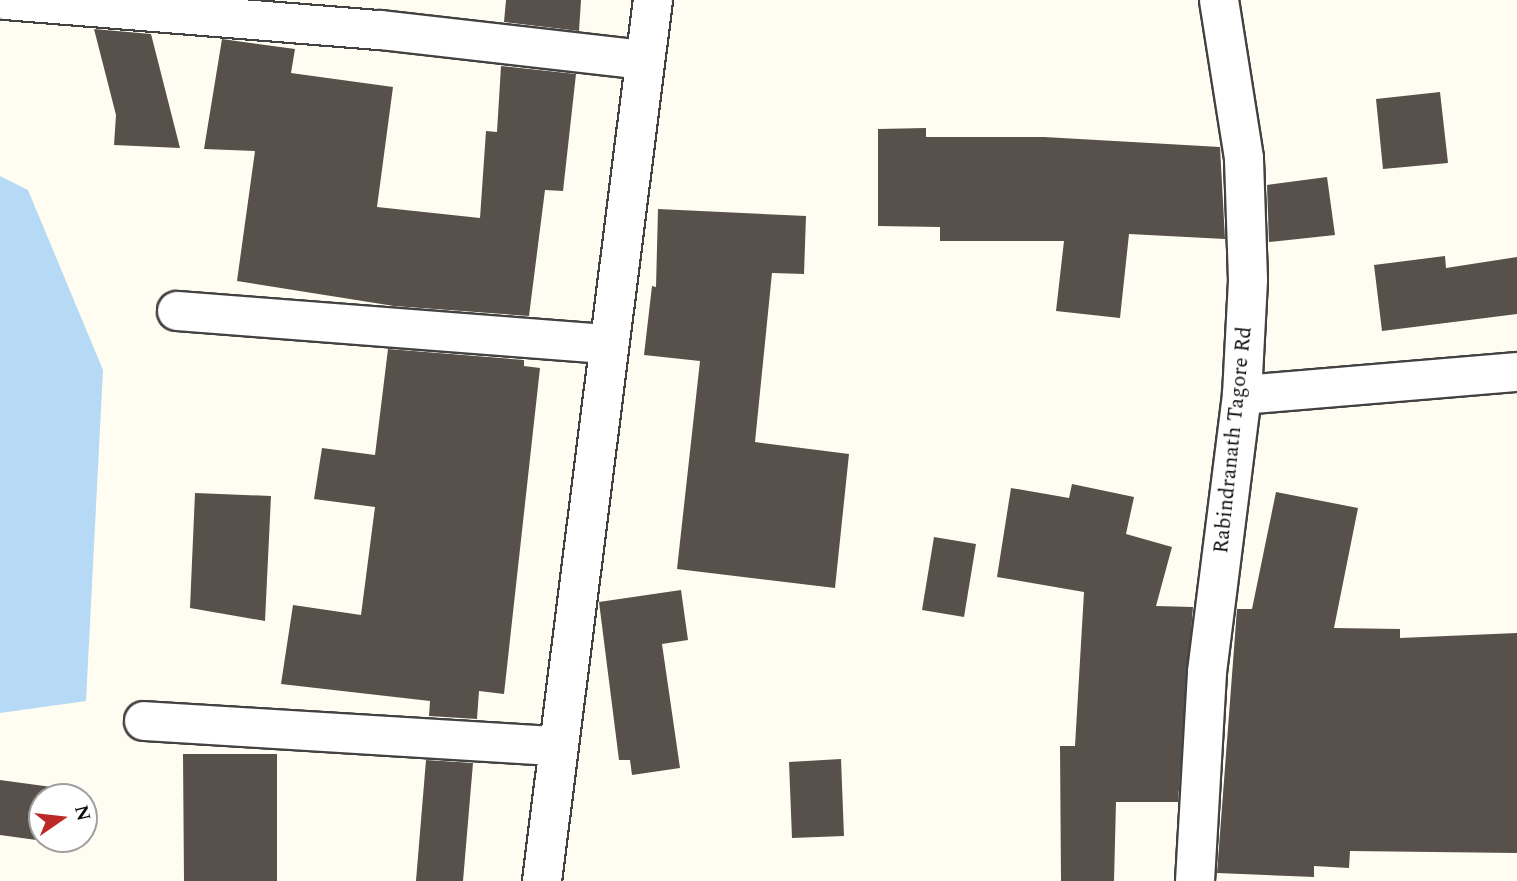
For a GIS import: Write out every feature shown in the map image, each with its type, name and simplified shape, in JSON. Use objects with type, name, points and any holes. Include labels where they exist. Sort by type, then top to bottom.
[{"type":"street","points":[[5,0],[384,15],[643,60]]},
{"type":"street","points":[[541,881],[606,344],[653,0]]},
{"type":"street","name":"Rabindranath Tagore Rd","points":[[1195,881],[1207,672],[1242,394],[1248,280],[1244,158],[1219,0]]},
{"type":"street","points":[[177,311],[606,344]]},
{"type":"street","points":[[1242,394],[1517,372]]},
{"type":"street","points":[[144,721],[558,746]]},
{"type":"water","points":[[0,176],[28,190],[103,370],[86,701],[0,713]]},
{"type":"building","points":[[506,0],[581,0],[579,31],[504,22]]},
{"type":"building","points":[[94,29],[151,34],[180,148],[114,145],[116,115]]},
{"type":"building","points":[[222,39],[295,49],[291,73],[393,87],[377,207],[480,218],[486,131],[497,132],[501,66],[576,74],[563,191],[545,190],[529,316],[394,306],[237,281],[255,151],[204,149]]},
{"type":"building","points":[[1440,92],[1448,163],[1383,169],[1376,99]]},
{"type":"building","points":[[926,128],[926,137],[1044,137],[1220,147],[1225,239],[1129,234],[1120,318],[1056,311],[1064,241],[940,241],[940,227],[878,226],[878,129]]},
{"type":"building","points":[[1327,177],[1335,235],[1269,242],[1267,185]]},
{"type":"building","points":[[658,209],[806,216],[804,274],[772,273],[755,442],[849,454],[835,588],[677,569],[700,361],[644,355],[652,286],[656,287]]},
{"type":"building","points":[[1445,256],[1446,268],[1517,257],[1517,314],[1382,331],[1374,265]]},
{"type":"building","points":[[388,349],[524,360],[524,366],[540,368],[504,694],[479,691],[477,719],[429,716],[430,701],[281,684],[293,605],[361,615],[375,507],[314,499],[322,448],[375,455]]},
{"type":"building","points":[[1072,484],[1134,497],[1126,534],[1172,547],[1156,606],[1193,607],[1178,802],[1116,802],[1114,881],[1061,881],[1060,746],[1075,746],[1084,592],[997,577],[1011,488],[1069,498]]},
{"type":"building","points":[[1276,492],[1358,508],[1334,628],[1400,629],[1400,638],[1517,633],[1517,853],[1350,851],[1349,868],[1314,866],[1314,877],[1217,873],[1237,609],[1252,609]]},
{"type":"building","points":[[195,493],[271,496],[265,621],[190,608]]},
{"type":"building","points":[[934,537],[976,544],[964,617],[922,610]]},
{"type":"building","points":[[681,590],[688,640],[662,644],[680,768],[632,775],[630,760],[619,760],[599,602]]},
{"type":"building","points":[[183,754],[277,754],[277,881],[184,881]]},
{"type":"building","points":[[841,759],[844,836],[792,838],[789,762]]},
{"type":"building","points":[[426,760],[473,763],[463,881],[416,881]]},
{"type":"building","points":[[0,780],[28,784],[28,839],[0,835]]}]
